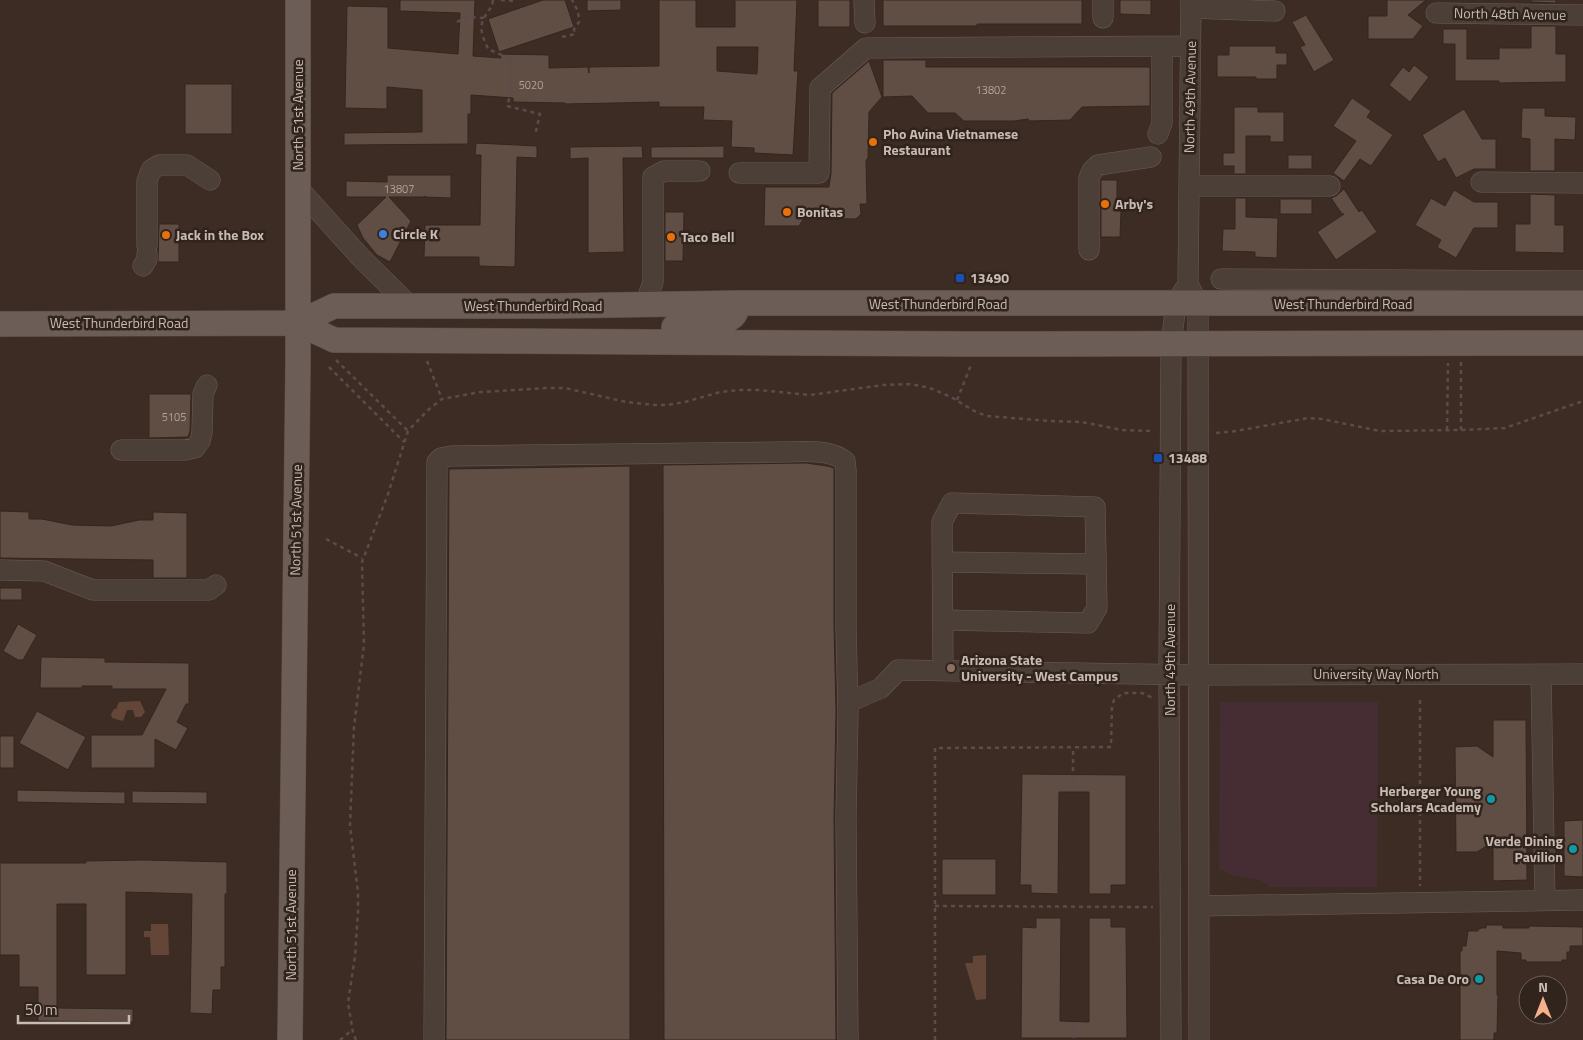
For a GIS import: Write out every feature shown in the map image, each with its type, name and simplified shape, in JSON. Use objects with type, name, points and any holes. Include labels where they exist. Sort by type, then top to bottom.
[{"type":"main road","name":"North 51st Avenue","points":[[290,1040],[298,323],[298,0]]},
{"type":"main road","name":"West Thunderbird Road","points":[[0,324],[298,323],[334,306],[738,303],[895,304],[1187,297],[1252,304],[1583,303]]},
{"type":"main road","points":[[632,342],[650,327],[695,327],[719,324],[732,318],[738,303]]},
{"type":"main road","points":[[895,304],[896,343]]},
{"type":"main road","name":"West Thunderbird Road","points":[[298,323],[334,340],[1171,344],[1583,343]]},
{"type":"street","points":[[864,0],[865,23]]},
{"type":"street","name":"North 49th Avenue","points":[[1199,1040],[1198,344],[1187,297],[1191,4],[1275,11]]},
{"type":"street","name":"North 48th Avenue","points":[[1436,13],[1583,15]]},
{"type":"street","points":[[739,173],[819,173],[820,88],[866,48],[1191,46]]},
{"type":"street","points":[[1158,134],[1162,123],[1162,47]]},
{"type":"street","points":[[1089,250],[1089,178],[1092,171],[1098,164],[1151,157]]},
{"type":"street","points":[[146,255],[147,181],[150,170],[159,165],[187,165],[210,180]]},
{"type":"street","points":[[644,305],[653,282],[653,177],[664,171],[700,171]]},
{"type":"street","points":[[1481,182],[1583,183]]},
{"type":"street","points":[[1189,186],[1330,186]]},
{"type":"street","points":[[298,190],[363,260],[410,306]]},
{"type":"street","name":"West Thunderbird Road","points":[[1221,279],[1583,280]]},
{"type":"street","points":[[1252,279],[1252,304]]},
{"type":"street","name":"North 49th Avenue","points":[[1171,1040],[1169,674],[1171,344],[1187,297]]},
{"type":"street","points":[[121,450],[185,450],[195,448],[200,442],[202,433],[203,394],[206,385]]},
{"type":"street","points":[[434,1040],[437,462],[441,458],[451,456],[773,452],[819,452],[838,456],[845,461],[848,700],[848,1040]]},
{"type":"street","points":[[943,620],[1088,622],[1097,608],[1095,507],[952,503],[942,522],[943,670]]},
{"type":"street","points":[[942,562],[1096,564]]},
{"type":"street","points":[[0,570],[44,571],[93,590],[209,590],[216,585]]},
{"type":"street","name":"University Way North","points":[[848,700],[856,699],[881,688],[898,670],[1198,675],[1583,674]]},
{"type":"street","points":[[1541,674],[1545,901]]},
{"type":"street","points":[[1199,906],[1583,900]]},
{"type":"path","points":[[493,0],[492,7],[484,18],[482,34],[488,49],[504,56],[512,57],[510,96],[507,106],[540,114],[535,135]]},
{"type":"path","points":[[501,0],[516,0]]},
{"type":"path","points":[[562,37],[575,34],[574,29],[579,22],[578,11],[572,0]]},
{"type":"path","points":[[457,22],[466,17],[484,18]]},
{"type":"path","points":[[1447,431],[1448,356]]},
{"type":"path","points":[[1461,356],[1461,430]]},
{"type":"path","points":[[335,359],[408,431]]},
{"type":"path","points":[[427,361],[442,399]]},
{"type":"path","points":[[958,400],[971,365]]},
{"type":"path","points":[[329,367],[405,442]]},
{"type":"path","points":[[356,1040],[352,1030],[348,1003],[358,912],[358,893],[352,846],[351,809],[354,726],[364,644],[361,580],[362,558],[388,494],[408,431],[428,410],[442,399],[481,392],[565,388],[641,405],[667,405],[720,392],[739,390],[759,390],[810,396],[883,385],[911,384],[930,388],[958,400],[976,412],[987,416],[1082,422],[1122,430],[1157,431]]},
{"type":"path","points":[[1213,433],[1236,431],[1308,418],[1322,419],[1380,431],[1447,431],[1505,428],[1583,400]]},
{"type":"path","points":[[326,539],[362,558]]},
{"type":"path","points":[[935,1040],[935,748],[1112,747],[1112,703],[1123,693],[1142,693],[1153,698]]},
{"type":"path","points":[[1420,700],[1420,903]]},
{"type":"path","points":[[1073,748],[1073,787]]},
{"type":"path","points":[[1420,807],[1452,807]]},
{"type":"path","points":[[935,906],[1150,907]]},
{"type":"path","points":[[1074,1026],[1074,1040]]},
{"type":"path","points":[[340,1040],[352,1030]]},
{"type":"shaded area","points":[[140,701],[145,712],[141,717],[135,717],[133,710],[127,710],[123,721],[112,718],[111,714],[119,702]]},
{"type":"shaded area","points":[[1220,702],[1378,702],[1377,887],[1270,887],[1260,880],[1232,875],[1219,869]]},
{"type":"shaded area","points":[[151,924],[168,924],[169,955],[151,955],[150,937],[144,937],[144,931],[151,931]]},
{"type":"shaded area","points":[[986,955],[986,999],[976,1000],[965,963],[973,963],[973,956]]},
{"type":"building","points":[[400,0],[475,0],[473,56],[501,58],[500,54],[549,55],[549,68],[588,67],[589,73],[589,67],[659,66],[659,0],[696,0],[696,27],[735,27],[735,0],[797,0],[794,71],[798,71],[793,155],[754,153],[754,148],[731,147],[732,121],[703,120],[704,107],[659,107],[659,102],[565,104],[513,102],[513,98],[471,95],[471,114],[468,114],[468,144],[344,145],[344,133],[422,132],[422,90],[387,87],[387,109],[345,108],[347,6],[388,7],[388,48],[458,54],[460,13],[400,11]],"holes":[[[717,47],[758,47],[757,74],[717,71]]]},
{"type":"building","points":[[543,0],[565,0],[574,27],[499,52],[488,19]]},
{"type":"building","points":[[587,0],[621,0],[621,10],[587,11]]},
{"type":"building","points":[[818,0],[850,0],[850,27],[818,27]]},
{"type":"building","points":[[883,0],[1082,0],[1082,24],[883,26]]},
{"type":"building","points":[[1120,0],[1151,0],[1151,15],[1120,14]]},
{"type":"building","points":[[1387,0],[1426,0],[1408,15],[1423,26],[1413,39],[1368,39],[1368,16],[1387,16]]},
{"type":"building","points":[[1531,0],[1556,0],[1556,3],[1531,2]]},
{"type":"building","points":[[1306,15],[1334,60],[1314,72],[1300,47],[1305,45],[1292,22]]},
{"type":"building","points":[[1531,26],[1556,26],[1556,54],[1566,54],[1566,82],[1499,83],[1499,81],[1455,81],[1455,44],[1443,44],[1443,29],[1467,29],[1467,59],[1499,59],[1499,48],[1531,48]]},
{"type":"building","points":[[1229,46],[1276,46],[1276,53],[1287,53],[1287,65],[1277,65],[1277,79],[1217,77],[1217,55],[1229,55]]},
{"type":"building","points":[[883,60],[926,60],[926,67],[1150,67],[1150,106],[1082,107],[1070,120],[964,121],[955,113],[928,113],[912,96],[883,97]]},
{"type":"building","points":[[869,61],[882,97],[869,112],[868,158],[866,160],[867,204],[860,204],[861,214],[856,219],[804,218],[799,226],[764,226],[765,187],[829,187],[831,173],[832,93]]},
{"type":"building","points":[[1414,65],[1429,77],[1410,102],[1389,85],[1403,67],[1409,72]]},
{"type":"building","points":[[185,84],[232,84],[232,134],[185,134]]},
{"type":"building","points":[[1352,98],[1371,111],[1367,117],[1393,135],[1371,166],[1360,159],[1344,181],[1333,173],[1356,141],[1333,126]]},
{"type":"building","points":[[1234,107],[1258,107],[1258,112],[1284,112],[1284,142],[1270,142],[1270,136],[1246,136],[1246,174],[1234,174],[1234,166],[1223,166],[1223,153],[1234,153]]},
{"type":"building","points":[[1522,108],[1545,108],[1545,116],[1576,117],[1575,140],[1555,139],[1555,171],[1530,171],[1530,139],[1521,138]]},
{"type":"building","points":[[1464,109],[1482,139],[1496,139],[1496,169],[1474,169],[1456,178],[1445,158],[1438,162],[1422,135]]},
{"type":"building","points":[[476,143],[537,146],[537,158],[517,157],[515,267],[479,266],[479,257],[424,257],[425,225],[480,225],[481,155],[475,155]]},
{"type":"building","points":[[642,146],[643,158],[623,158],[624,252],[588,253],[588,158],[570,159],[570,147]]},
{"type":"building","points":[[724,146],[724,158],[651,158],[651,147]]},
{"type":"building","points":[[1288,155],[1312,155],[1312,169],[1288,169]]},
{"type":"building","points":[[387,175],[451,175],[451,198],[425,196],[389,197],[411,221],[390,262],[377,255],[363,238],[357,225],[386,197],[346,197],[346,181],[387,182]]},
{"type":"building","name":"Arby's","points":[[1101,180],[1117,180],[1117,211],[1121,211],[1120,237],[1101,237]]},
{"type":"building","points":[[1344,189],[1359,212],[1362,210],[1377,232],[1336,260],[1317,232],[1344,214],[1342,214],[1331,198]]},
{"type":"building","points":[[1454,190],[1474,202],[1498,202],[1498,228],[1474,228],[1456,258],[1437,247],[1441,240],[1415,225],[1431,198],[1445,206]]},
{"type":"building","points":[[1530,194],[1555,195],[1555,225],[1564,225],[1564,253],[1515,252],[1515,224],[1530,224]]},
{"type":"building","points":[[1235,198],[1246,198],[1246,217],[1278,218],[1277,258],[1255,257],[1255,252],[1222,251],[1223,229],[1235,229]]},
{"type":"building","points":[[1280,199],[1312,199],[1312,214],[1280,214]]},
{"type":"building","name":"Taco Bell","points":[[665,212],[684,212],[683,261],[665,261]]},
{"type":"building","name":"Jack in the Box","points":[[159,224],[179,224],[179,262],[158,262]]},
{"type":"building","points":[[149,394],[191,394],[190,431],[188,437],[149,438]]},
{"type":"building","points":[[806,463],[834,468],[836,1040],[664,1040],[663,465]]},
{"type":"building","points":[[630,466],[630,1040],[446,1040],[449,469]]},
{"type":"building","points":[[0,511],[29,512],[29,519],[42,519],[72,525],[111,526],[139,520],[153,520],[153,512],[187,513],[187,578],[153,578],[153,560],[0,558]]},
{"type":"building","points":[[0,588],[22,588],[22,600],[0,600]]},
{"type":"building","points":[[18,624],[37,635],[23,660],[18,660],[3,651]]},
{"type":"building","points":[[41,657],[105,658],[105,662],[189,663],[189,704],[186,704],[177,722],[188,728],[176,750],[155,739],[155,768],[91,768],[91,735],[142,735],[166,689],[112,689],[112,686],[40,688]]},
{"type":"building","points":[[37,711],[86,737],[68,770],[19,743]]},
{"type":"building","name":"Herberger Young Scholars Academy","points":[[1493,720],[1526,720],[1527,880],[1493,881],[1493,842],[1477,852],[1456,852],[1455,747],[1477,746],[1493,757]]},
{"type":"building","points":[[0,736],[14,736],[14,768],[0,768]]},
{"type":"building","points":[[1022,774],[1126,775],[1126,885],[1111,885],[1111,894],[1089,894],[1089,792],[1059,792],[1058,894],[1031,893],[1031,885],[1020,885]]},
{"type":"building","points":[[17,790],[125,792],[125,804],[17,802]]},
{"type":"building","points":[[132,791],[207,792],[207,804],[132,803]]},
{"type":"building","name":"Verde Dining Pavilion","points":[[1583,820],[1583,877],[1564,876],[1564,821]]},
{"type":"building","points":[[942,859],[996,859],[996,895],[942,895]]},
{"type":"building","points":[[86,861],[227,862],[225,967],[221,967],[221,990],[213,990],[212,1014],[190,1013],[192,894],[126,892],[126,975],[86,975],[86,904],[57,904],[57,1008],[133,1009],[133,1022],[38,1021],[38,987],[19,987],[19,955],[0,955],[0,863],[86,863]]},
{"type":"building","points":[[1036,918],[1061,918],[1060,1021],[1089,1022],[1089,918],[1111,918],[1111,927],[1126,927],[1127,1038],[1021,1038],[1022,927],[1036,928]]},
{"type":"building","name":"Casa De Oro","points":[[1486,925],[1503,925],[1503,928],[1529,928],[1529,926],[1583,927],[1583,946],[1570,946],[1570,952],[1567,952],[1567,960],[1562,960],[1562,962],[1526,962],[1526,960],[1521,960],[1521,953],[1497,951],[1497,1033],[1494,1033],[1494,1040],[1460,1040],[1460,951],[1462,951],[1462,946],[1466,946],[1468,931],[1478,931],[1478,929],[1486,928]]},
{"type":"place","name":"Pho Avina Vietnamese Restaurant","points":[[873,142]]},
{"type":"place","name":"Arby's","points":[[1105,204]]},
{"type":"place","name":"Bonitas","points":[[787,212]]},
{"type":"place","name":"Circle K","points":[[383,234]]},
{"type":"place","name":"Jack in the Box","points":[[166,235]]},
{"type":"place","name":"Taco Bell","points":[[671,237]]},
{"type":"place","name":"13490","points":[[960,278]]},
{"type":"place","name":"13488","points":[[1158,458]]},
{"type":"place","name":"Arizona State University - West Campus","points":[[951,668]]},
{"type":"place","name":"Herberger Young Scholars Academy","points":[[1491,799]]},
{"type":"place","name":"Verde Dining Pavilion","points":[[1573,849]]},
{"type":"place","name":"Casa De Oro","points":[[1479,979]]}]
